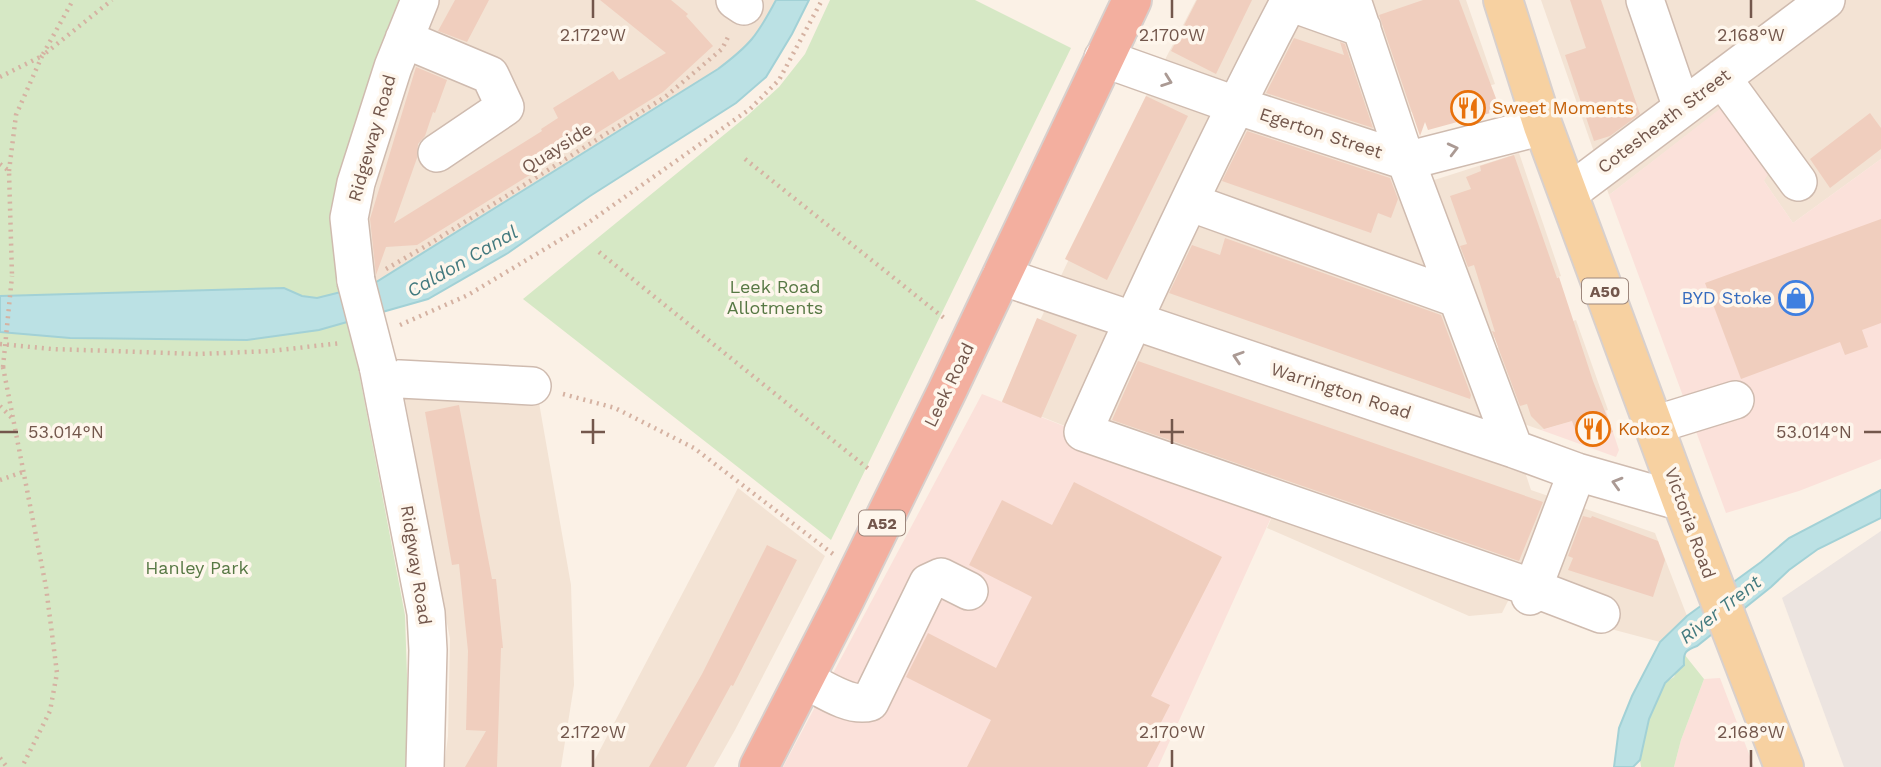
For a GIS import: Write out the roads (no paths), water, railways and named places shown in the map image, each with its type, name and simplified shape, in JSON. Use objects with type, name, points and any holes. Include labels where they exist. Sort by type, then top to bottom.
[{"type":"highway","name":"Leek Road","points":[[759,767],[858,573],[1132,0]]},
{"type":"main road","name":"Victoria Road","points":[[1503,0],[1543,126],[1711,580],[1784,767]]},
{"type":"street","name":"Ridgeway Road","points":[[380,372],[356,281],[349,218],[356,183],[404,39],[421,0]]},
{"type":"street","points":[[1645,0],[1682,108]]},
{"type":"street","name":"Cotesheath Street","points":[[1569,193],[1826,0]]},
{"type":"street","points":[[1514,449],[1406,161],[1357,14],[1290,1],[1235,105],[1132,321],[1083,432],[1531,592],[1601,614]]},
{"type":"street","points":[[404,39],[490,75],[505,107],[438,153]]},
{"type":"street","name":"Egerton Street","points":[[1103,58],[1406,161],[1543,126]]},
{"type":"street","points":[[1722,78],[1798,182]]},
{"type":"street","points":[[1189,202],[1456,298]]},
{"type":"street","name":"Warrington Road","points":[[1001,276],[1577,472],[1682,502]]},
{"type":"street","points":[[380,372],[532,386]]},
{"type":"street","name":"Ridgway Road","points":[[380,372],[426,613],[428,650],[425,767]]},
{"type":"street","points":[[1654,425],[1735,400]]},
{"type":"street","points":[[1531,592],[1577,472]]},
{"type":"street","points":[[804,679],[852,702],[870,702],[928,583],[941,577],[969,591]]},
{"type":"water","name":"Caldon Canal","points":[[776,0],[809,0],[766,77],[736,103],[590,196],[508,253],[428,299],[319,330],[247,340],[70,338],[0,332],[0,296],[284,288],[302,296],[317,298],[373,284],[718,69],[752,39]]},
{"type":"water","name":"River Trent","points":[[1881,490],[1881,518],[1818,549],[1686,652],[1684,665],[1665,683],[1649,719],[1640,760],[1633,767],[1614,767],[1619,728],[1660,642],[1687,616],[1789,538]]},
{"type":"place","name":"Sweet Moments","points":[[1468,108]]},
{"type":"place","name":"BYD Stoke","points":[[1796,298]]},
{"type":"place","name":"Kokoz","points":[[1593,429]]},
{"type":"park label","name":"Leek Road Allotments","points":[[775,297]]},
{"type":"park label","name":"Hanley Park","points":[[197,568]]}]
